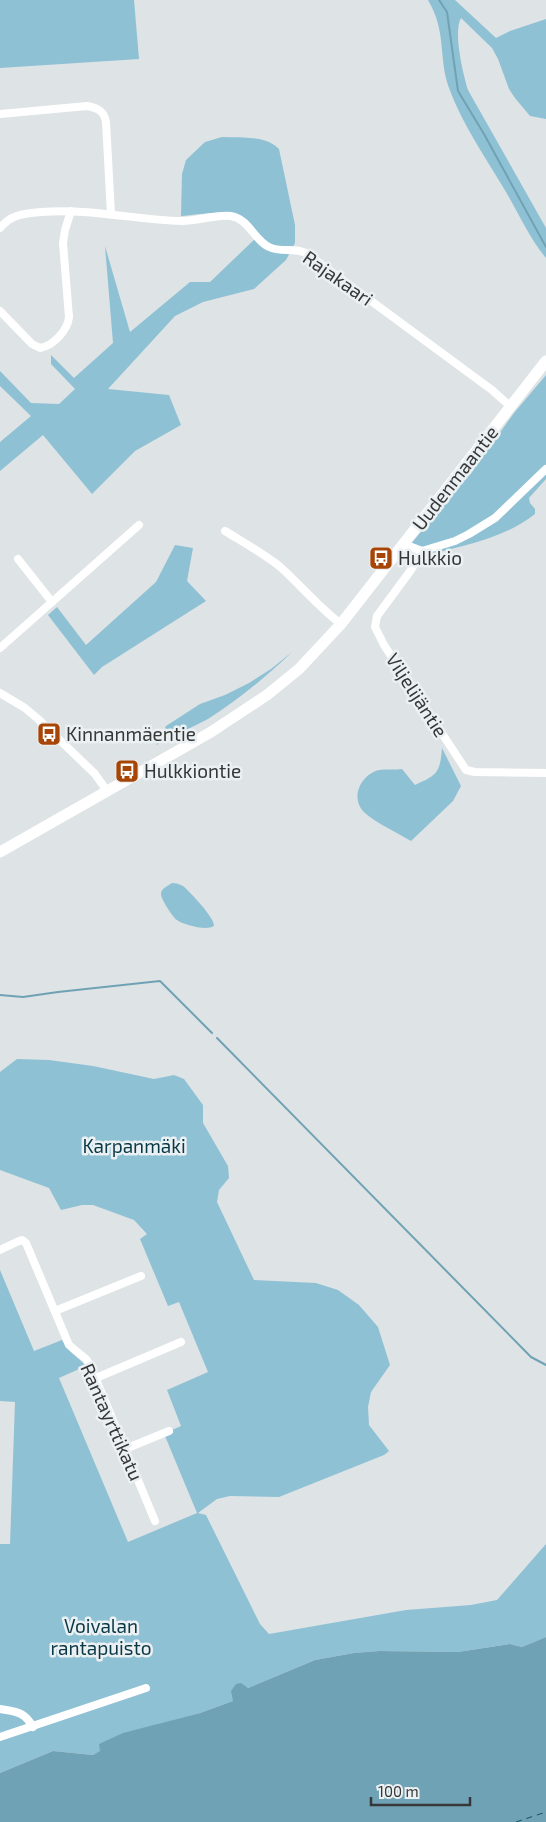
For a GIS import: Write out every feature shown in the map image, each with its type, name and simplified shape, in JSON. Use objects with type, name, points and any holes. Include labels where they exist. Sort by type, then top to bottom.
[{"type":"main road","name":"Uudenmaantie","points":[[0,852],[211,732],[267,695],[299,669],[341,624],[546,361]]},
{"type":"street","points":[[0,114],[88,106],[101,110],[105,115],[106,122],[111,214]]},
{"type":"street","points":[[0,311],[32,344],[40,348],[48,345],[68,326],[69,317],[63,237],[71,211]]},
{"type":"street","name":"Rajakaari","points":[[0,228],[12,218],[26,214],[71,211],[182,221],[224,216],[236,218],[245,223],[268,247],[278,250],[296,249],[306,252],[492,390],[510,406]]},
{"type":"street","points":[[404,544],[422,550],[455,540],[483,526],[507,508],[546,469]]},
{"type":"street","points":[[0,648],[138,525]]},
{"type":"street","points":[[225,531],[279,566],[329,616],[341,624]]},
{"type":"street","name":"Viljelijäntie","points":[[422,550],[411,570],[377,616],[376,626],[381,640],[466,770],[475,772],[546,773]]},
{"type":"street","points":[[18,559],[52,602]]},
{"type":"street","points":[[0,693],[25,708],[38,719],[95,774],[107,791]]},
{"type":"street","name":"Rantayrttikatu","points":[[0,1250],[16,1241],[22,1240],[26,1243],[69,1345],[88,1362],[96,1378],[156,1522]]},
{"type":"street","points":[[55,1311],[141,1276]]},
{"type":"street","points":[[96,1378],[181,1342]]},
{"type":"street","points":[[126,1448],[169,1431]]},
{"type":"street","points":[[0,1737],[146,1688]]},
{"type":"street","points":[[0,1709],[22,1714],[33,1727]]},
{"type":"green space","points":[[0,0],[134,0],[139,59],[0,68]]},
{"type":"green space","points":[[428,0],[455,0],[496,38],[510,31],[546,19],[546,119],[530,116],[509,89],[492,48],[461,18],[458,43],[468,90],[546,228],[546,258],[530,235],[475,142],[454,101],[446,77],[438,23]]},
{"type":"green space","points":[[222,137],[260,139],[279,149],[295,225],[295,243],[286,260],[254,289],[203,302],[175,316],[108,389],[169,395],[181,425],[135,451],[92,494],[43,435],[0,471],[0,442],[31,416],[0,386],[0,371],[31,403],[59,404],[75,389],[51,364],[51,355],[74,378],[113,343],[105,246],[130,332],[190,282],[210,282],[259,235],[246,220],[236,214],[217,213],[181,216],[182,174],[186,160],[205,142]]},
{"type":"green space","points":[[546,375],[546,479],[529,498],[530,503],[535,509],[535,514],[508,530],[479,542],[418,557],[421,551],[409,546],[472,472],[514,413]]},
{"type":"green space","points":[[175,545],[193,548],[187,581],[206,601],[102,667],[94,675],[48,615],[57,607],[86,645],[156,582]]},
{"type":"green space","points":[[292,652],[252,688],[219,712],[156,745],[166,726],[200,704],[225,695],[249,683],[271,669]]},
{"type":"green space","points":[[442,748],[461,786],[453,801],[411,841],[375,820],[360,807],[358,801],[359,788],[367,776],[379,770],[402,769],[415,785],[428,779],[436,772],[440,763]]},
{"type":"green space","points":[[172,883],[183,886],[191,894],[211,917],[214,926],[206,928],[195,927],[184,924],[175,918],[161,896],[163,889]]},
{"type":"green space","points":[[17,1059],[49,1060],[93,1066],[154,1079],[174,1075],[184,1079],[203,1105],[203,1123],[228,1166],[229,1178],[219,1190],[217,1202],[254,1280],[316,1283],[338,1290],[359,1305],[378,1327],[390,1365],[371,1392],[368,1407],[369,1425],[389,1451],[384,1455],[279,1497],[230,1496],[217,1499],[198,1513],[206,1515],[260,1624],[269,1634],[406,1610],[471,1605],[497,1600],[546,1544],[546,1637],[522,1647],[510,1644],[458,1652],[379,1651],[354,1653],[315,1660],[248,1688],[245,1687],[233,1701],[200,1713],[159,1724],[93,1755],[53,1751],[0,1773],[0,1544],[10,1544],[15,1402],[0,1401],[0,1270],[34,1351],[62,1340],[70,1351],[86,1366],[59,1378],[128,1542],[197,1513],[165,1436],[173,1433],[172,1430],[181,1426],[167,1390],[208,1372],[179,1302],[168,1306],[140,1239],[147,1234],[134,1220],[93,1205],[82,1205],[61,1210],[49,1188],[0,1170],[0,1072]]},
{"type":"shaded area","points":[[546,1637],[546,1822],[0,1822],[0,1773],[53,1751],[93,1755],[100,1751],[99,1744],[123,1733],[200,1713],[233,1701],[231,1691],[236,1684],[241,1683],[248,1688],[315,1660],[354,1653],[379,1651],[458,1652],[510,1644],[522,1647]]},
{"type":"waterway","points":[[439,0],[447,12],[458,91],[484,134],[546,247]]},
{"type":"waterway","points":[[0,995],[23,997],[160,981],[212,1033]]},
{"type":"waterway","points":[[217,1038],[531,1357],[546,1365]]},
{"type":"ferry route","points":[[516,1822],[546,1812]]},
{"type":"place","name":"Hulkkio","points":[[381,558]]},
{"type":"place","name":"Kinnanmäentie","points":[[49,734]]},
{"type":"place","name":"Hulkkiontie","points":[[127,771]]},
{"type":"park label","name":"Karpanmäki","points":[[134,1146]]},
{"type":"park label","name":"Voivalan rantapuisto","points":[[101,1637]]}]
